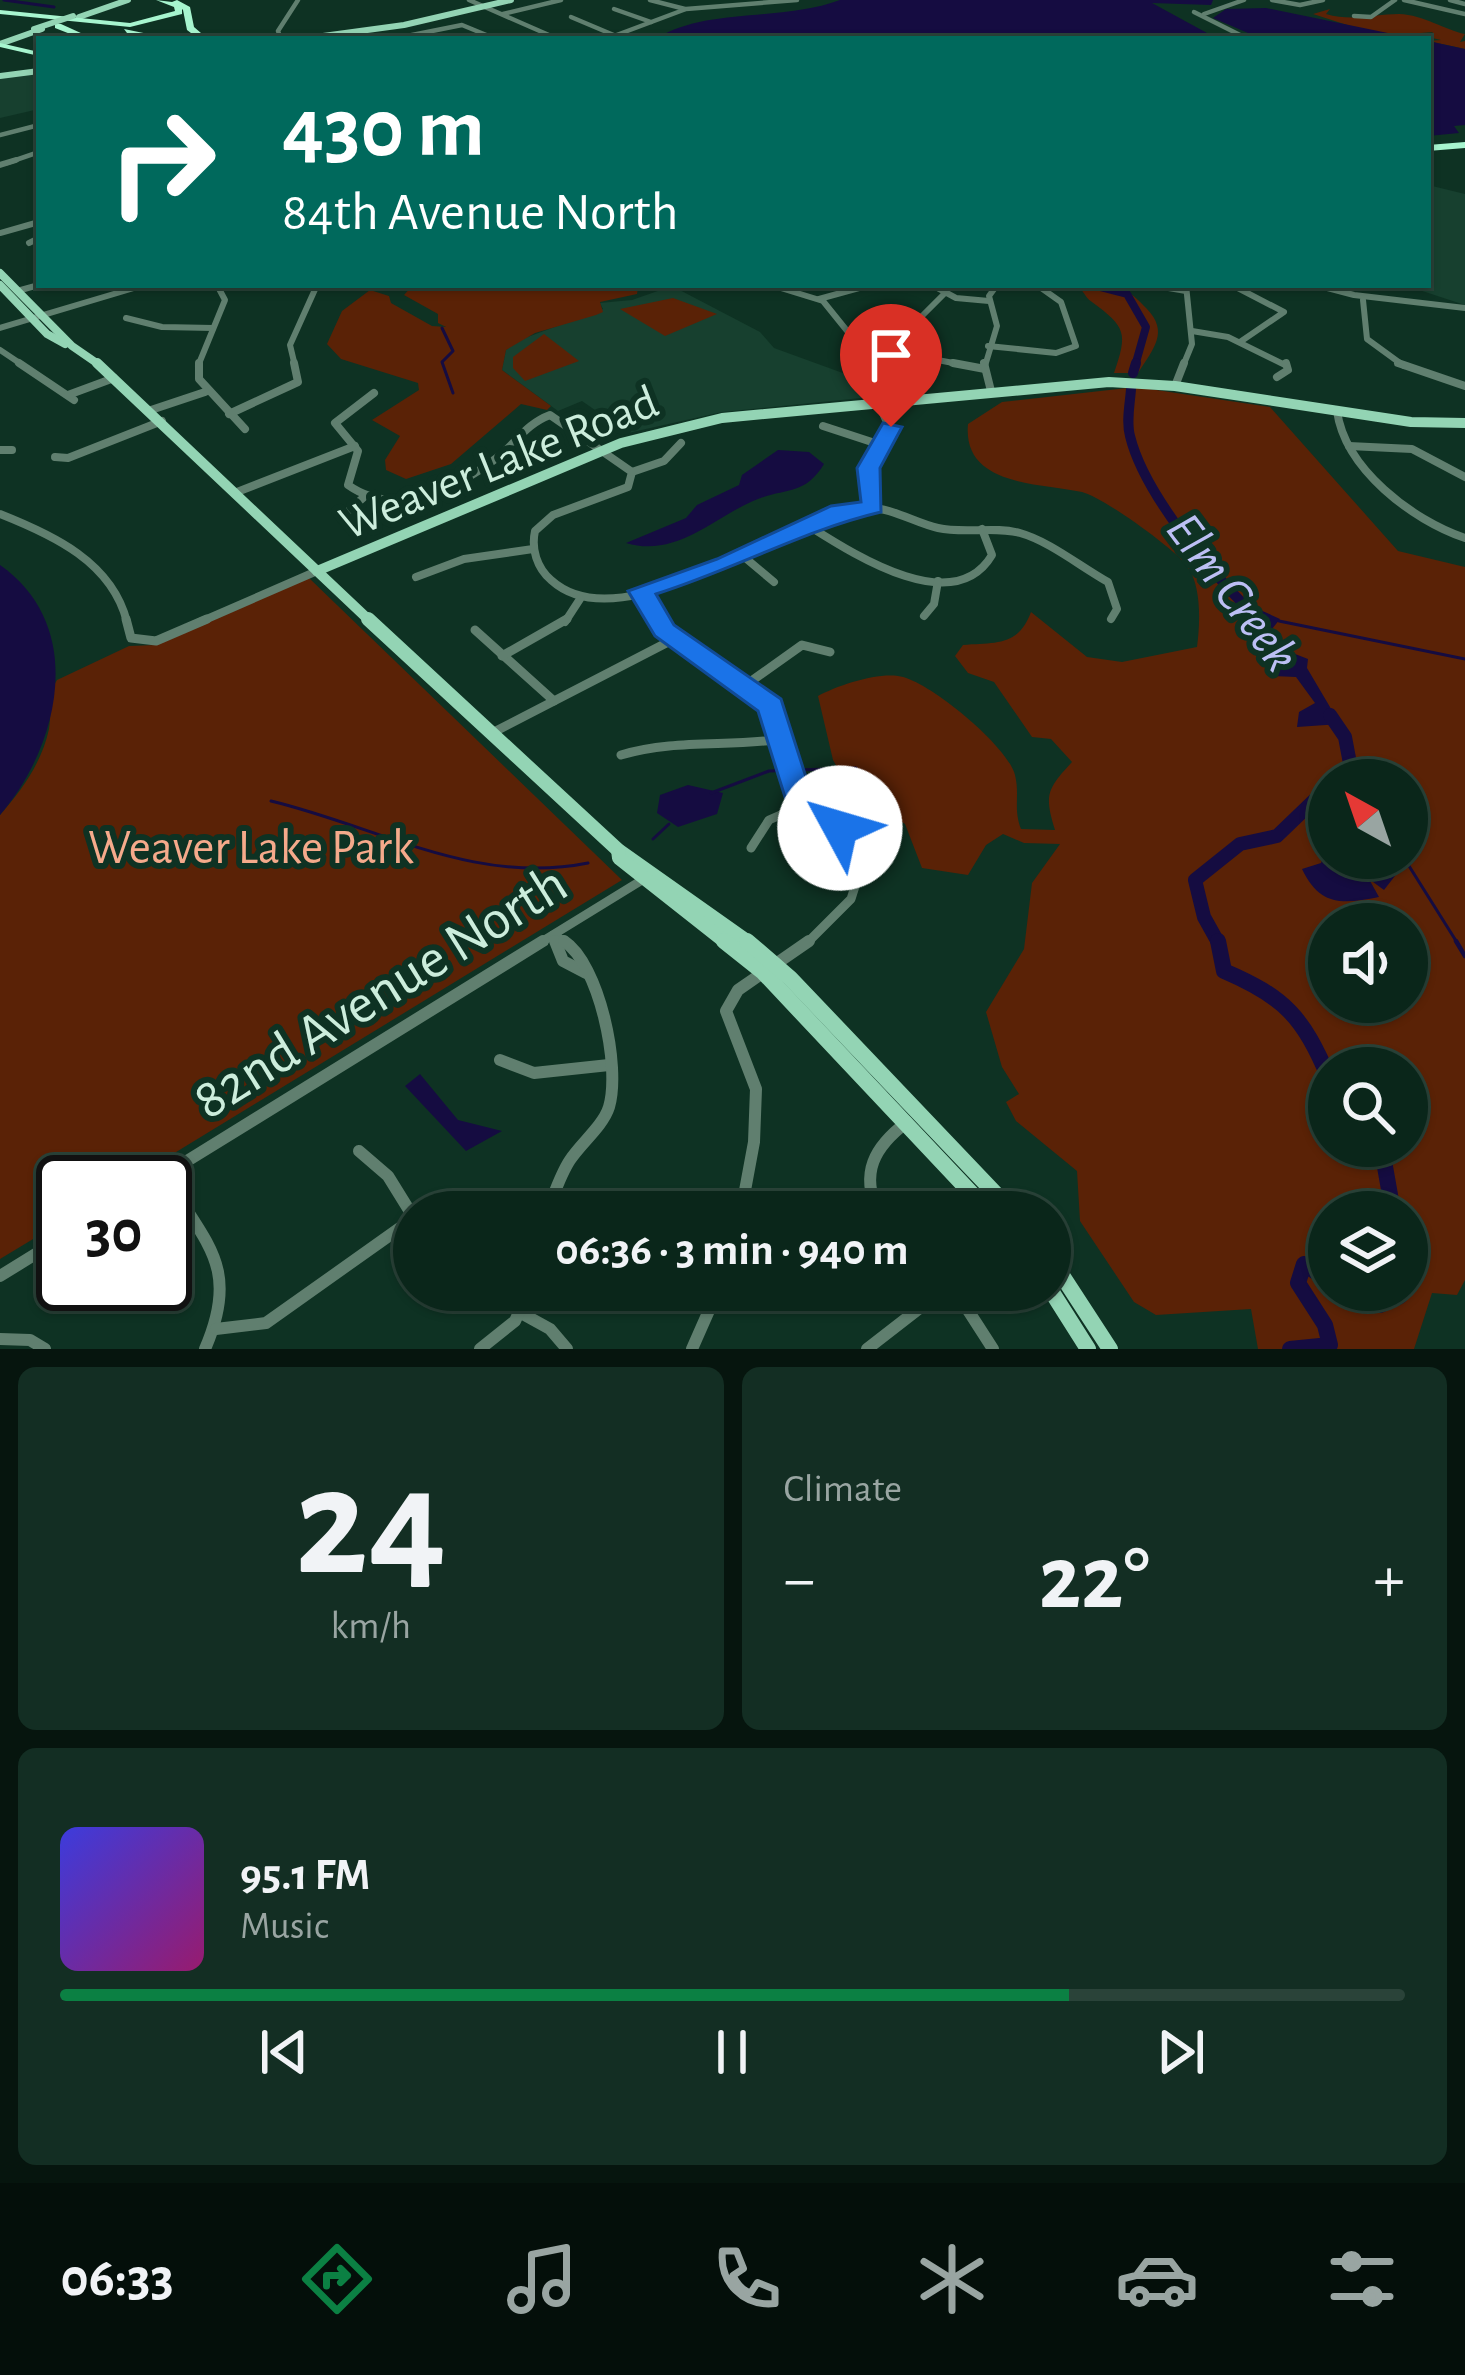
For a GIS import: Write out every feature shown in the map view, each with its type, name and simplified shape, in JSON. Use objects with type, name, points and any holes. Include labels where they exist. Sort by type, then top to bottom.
[{"type":"highway","points":[[2,15],[139,25],[178,12],[177,6],[160,0]]},
{"type":"highway","points":[[170,0],[188,8],[190,28],[200,36]]},
{"type":"highway","points":[[2,15],[78,36]]},
{"type":"highway","points":[[2,15],[143,36]]},
{"type":"highway","points":[[40,27],[112,36]]},
{"type":"highway","points":[[1,43],[36,52]]},
{"type":"highway","points":[[1431,152],[1465,150]]},
{"type":"main road","points":[[1,43],[124,0]]},
{"type":"main road","points":[[324,36],[511,0]]},
{"type":"main road","points":[[310,36],[379,29]]},
{"type":"main road","points":[[0,75],[36,70]]},
{"type":"main road","points":[[0,274],[37,317]]},
{"type":"main road","points":[[0,285],[72,346],[117,376],[317,571],[618,850],[619,857],[768,968],[991,1191]]},
{"type":"main road","name":"Weaver Lake Road","points":[[317,571],[600,451],[688,424],[1092,382],[1175,386],[1429,424],[1465,423]]},
{"type":"main road","points":[[913,1118],[972,1191]]},
{"type":"main road","points":[[1071,1289],[1110,1349]]},
{"type":"main road","points":[[1064,1311],[1088,1349]]},
{"type":"street","points":[[279,36],[298,0]]},
{"type":"street","points":[[469,0],[551,36]]},
{"type":"street","points":[[503,14],[561,0]]},
{"type":"street","points":[[650,0],[686,9],[760,8],[808,1]]},
{"type":"street","points":[[752,0],[760,8]]},
{"type":"street","points":[[760,8],[797,0]]},
{"type":"street","points":[[1194,12],[1204,14],[1244,0]]},
{"type":"street","points":[[1272,0],[1296,5],[1323,0]]},
{"type":"street","points":[[1354,16],[1368,18],[1395,0]]},
{"type":"street","points":[[1405,0],[1455,12],[1465,9]]},
{"type":"street","points":[[1450,0],[1465,9]]},
{"type":"street","points":[[571,17],[616,36],[686,9]]},
{"type":"street","points":[[614,10],[651,22]]},
{"type":"street","points":[[1204,14],[1207,20],[1242,36]]},
{"type":"street","points":[[404,36],[462,25],[488,36]]},
{"type":"street","points":[[379,29],[385,36]]},
{"type":"street","points":[[0,135],[36,126]]},
{"type":"street","points":[[0,165],[36,153]]},
{"type":"street","points":[[0,232],[36,223]]},
{"type":"street","points":[[29,243],[36,240]]},
{"type":"street","points":[[17,291],[36,286]]},
{"type":"street","points":[[0,328],[135,288]]},
{"type":"street","points":[[219,288],[225,300],[198,366],[205,392],[245,429]]},
{"type":"street","points":[[229,414],[298,382],[290,345],[316,288]]},
{"type":"street","points":[[781,288],[819,299],[859,288]]},
{"type":"street","points":[[937,288],[989,302]]},
{"type":"street","points":[[995,390],[985,371],[997,326],[989,302],[996,288]]},
{"type":"street","points":[[988,346],[1056,353],[1076,346],[1060,302],[1041,288]]},
{"type":"street","points":[[1175,386],[1192,331],[1186,288]]},
{"type":"street","points":[[1238,288],[1284,310],[1240,342]]},
{"type":"street","points":[[1325,288],[1363,300],[1424,295],[1465,308]]},
{"type":"street","points":[[921,316],[945,293]]},
{"type":"street","points":[[819,299],[848,332],[885,350],[985,371]]},
{"type":"street","points":[[1363,300],[1366,339],[1446,385],[1465,386]]},
{"type":"street","points":[[1188,303],[1202,304]]},
{"type":"street","points":[[126,318],[162,327],[213,328]]},
{"type":"street","points":[[1192,331],[1240,342],[1288,365],[1277,377]]},
{"type":"street","points":[[0,350],[71,398],[117,376]]},
{"type":"street","points":[[151,410],[205,392]]},
{"type":"street","points":[[374,393],[335,419],[358,455],[349,485],[364,496],[401,500],[435,492],[499,456],[523,427],[550,415],[632,472]]},
{"type":"street","points":[[873,507],[869,468],[891,430],[878,402]]},
{"type":"street","points":[[1337,411],[1337,430],[1349,446],[1421,521],[1465,538]]},
{"type":"street","points":[[56,457],[70,461],[162,421]]},
{"type":"street","points":[[823,426],[880,446]]},
{"type":"street","points":[[632,472],[664,461],[681,443]]},
{"type":"street","points":[[237,492],[356,446]]},
{"type":"street","points":[[1349,446],[1438,455],[1465,477]]},
{"type":"street","points":[[0,450],[12,450]]},
{"type":"street","points":[[632,472],[628,487],[545,520],[532,537],[532,549],[551,584],[580,599],[641,591],[743,556],[846,509],[873,507],[940,529],[1032,536],[1102,577],[1115,595],[1111,619]]},
{"type":"street","points":[[344,515],[364,496]]},
{"type":"street","name":"Weaver Lake Road","points":[[0,514],[35,530],[104,577],[119,596],[130,638],[144,643],[317,571]]},
{"type":"street","points":[[809,526],[878,566],[938,581],[965,580],[988,567],[992,555],[982,529]]},
{"type":"street","points":[[416,577],[464,559],[532,549]]},
{"type":"street","points":[[743,556],[774,582]]},
{"type":"street","points":[[924,616],[934,604],[938,581]]},
{"type":"street","points":[[641,591],[674,639],[771,706],[800,806],[857,839],[865,864],[856,892],[836,920],[732,995],[724,1011],[726,1024],[748,1056],[755,1084],[743,1191]]},
{"type":"street","points":[[502,656],[562,626],[580,599]]},
{"type":"street","points":[[475,630],[554,701]]},
{"type":"street","points":[[492,733],[674,639]]},
{"type":"street","points":[[742,687],[802,645],[830,652]]},
{"type":"street","points":[[620,755],[661,743],[728,747],[783,740]]},
{"type":"street","points":[[751,848],[769,820],[800,806]]},
{"type":"street","name":"82nd Avenue North","points":[[192,1158],[647,877]]},
{"type":"street","points":[[554,934],[560,957],[586,973],[603,1003],[609,1065],[608,1111],[568,1162],[556,1191]]},
{"type":"street","points":[[500,1060],[534,1073],[609,1065]]},
{"type":"street","points":[[870,1191],[870,1162],[884,1138],[913,1118]]},
{"type":"street","points":[[359,1151],[388,1176],[397,1191]]},
{"type":"street","points":[[192,1219],[218,1252],[221,1296],[215,1329],[205,1349]]},
{"type":"street","points":[[215,1329],[266,1323],[393,1233]]},
{"type":"street","points":[[0,1276],[36,1254]]},
{"type":"street","points":[[692,1349],[709,1311]]},
{"type":"street","points":[[867,1349],[882,1343],[919,1311]]},
{"type":"street","points":[[969,1311],[993,1349]]},
{"type":"street","points":[[480,1349],[507,1331],[521,1313],[550,1329],[567,1349]]},
{"type":"street","points":[[0,1339],[29,1340],[45,1349]]},
{"type":"shaded area","points":[[840,0],[1213,0],[1211,5],[1152,3],[1212,36],[662,36],[697,22]]},
{"type":"shaded area","points":[[1266,8],[1402,36],[1255,36],[1213,18],[1226,9]]},
{"type":"shaded area","points":[[1431,42],[1465,49],[1465,125],[1454,126],[1459,133],[1431,136]]},
{"type":"shaded area","points":[[36,73],[36,110],[0,118],[0,78]]},
{"type":"shaded area","points":[[1431,186],[1465,194],[1465,305],[1413,288],[1431,288]]},
{"type":"shaded area","points":[[676,288],[760,332],[774,348],[862,380],[871,397],[722,412],[628,433],[582,401],[558,411],[502,370],[506,350],[517,341],[603,309],[600,303]]},
{"type":"shaded area","points":[[778,450],[809,452],[824,464],[801,487],[753,501],[677,541],[644,546],[626,543],[686,518],[697,505],[739,485],[742,475]]},
{"type":"shaded area","points":[[0,565],[27,590],[45,620],[54,652],[55,687],[38,755],[0,815]]},
{"type":"shaded area","points":[[1238,604],[1280,619],[1272,629],[1290,652],[1308,659],[1307,668],[1340,724],[1297,727],[1299,712],[1315,703],[1296,677],[1273,676],[1267,666],[1274,656],[1267,637]]},
{"type":"shaded area","points":[[688,785],[723,793],[717,814],[678,827],[657,813],[660,795]]},
{"type":"shaded area","points":[[1308,867],[1308,879],[1369,879],[1379,897],[1334,900],[1317,890],[1309,881],[1302,869]]},
{"type":"shaded area","points":[[1369,879],[1393,879],[1384,890]]},
{"type":"shaded area","points":[[420,1074],[458,1120],[502,1131],[466,1151],[405,1086]]},
{"type":"green space","points":[[1330,9],[1326,14],[1345,17],[1417,17],[1465,34],[1460,42],[1465,41],[1465,49],[1431,42],[1441,40],[1429,36],[1433,32],[1408,34],[1416,36],[1372,33],[1313,14]]},
{"type":"green space","points":[[410,288],[638,288],[637,294],[600,302],[603,312],[535,333],[506,350],[502,370],[551,406],[547,410],[521,404],[451,464],[406,479],[386,470],[385,460],[400,436],[372,420],[419,390],[418,383],[341,359],[327,344],[342,311],[370,290],[389,296],[391,303],[432,326],[446,327],[438,323],[438,314],[404,295]]},
{"type":"green space","points":[[1078,288],[1121,288],[1154,317],[1157,340],[1138,373],[1114,373],[1121,332]]},
{"type":"green space","points":[[673,298],[717,314],[665,336],[620,309]]},
{"type":"green space","points":[[544,334],[579,361],[525,381],[513,368],[513,357]]},
{"type":"green space","points":[[1136,387],[1270,407],[1398,551],[1465,567],[1465,1280],[1457,1295],[1432,1293],[1428,1305],[1428,1191],[1308,1191],[1308,1311],[1426,1311],[1414,1349],[1258,1349],[1251,1309],[1156,1315],[1134,1302],[1080,1221],[1077,1171],[1016,1121],[1006,1102],[1019,1094],[1002,1067],[986,1012],[1024,949],[1032,883],[1060,844],[1024,843],[1003,834],[986,845],[968,875],[922,868],[905,824],[848,786],[833,760],[818,696],[868,678],[911,680],[965,716],[998,748],[1015,775],[1021,829],[1055,830],[1050,793],[1072,762],[1051,739],[1032,737],[994,682],[968,673],[955,656],[963,645],[1012,637],[1031,612],[1087,657],[1122,662],[1197,647],[1198,594],[1187,566],[1092,496],[991,471],[970,445],[968,424],[1002,402]]},
{"type":"green space","name":"Weaver Lake Park","points":[[309,578],[622,880],[171,1155],[36,1155],[36,1237],[0,1259],[0,815],[41,753],[57,680],[129,646],[156,645]]},
{"type":"waterway","points":[[4,0],[54,7]]},
{"type":"waterway","name":"Elm Creek","points":[[1104,288],[1127,294],[1146,327],[1135,366]]},
{"type":"waterway","points":[[442,328],[453,351],[443,361]]},
{"type":"waterway","points":[[442,362],[453,393]]},
{"type":"waterway","name":"Elm Creek","points":[[1133,373],[1136,363]]},
{"type":"waterway","points":[[1131,389],[1129,430],[1149,482],[1199,554],[1252,613]]},
{"type":"waterway","points":[[1279,621],[1465,659]]},
{"type":"waterway","name":"Elm Creek","points":[[1330,715],[1345,737],[1349,759]]},
{"type":"waterway","points":[[711,793],[769,771],[856,768]]},
{"type":"waterway","points":[[271,801],[467,860],[546,868],[588,863]]},
{"type":"waterway","name":"Elm Creek","points":[[1218,943],[1204,917],[1195,880],[1240,844],[1277,836],[1308,806]]},
{"type":"waterway","points":[[653,839],[669,824]]},
{"type":"waterway","points":[[1417,879],[1458,944]]},
{"type":"waterway","points":[[1456,941],[1465,956]]},
{"type":"waterway","name":"Elm Creek","points":[[1218,943],[1224,971],[1277,1000],[1314,1047]]},
{"type":"waterway","name":"Elm Creek","points":[[1385,1167],[1389,1191]]},
{"type":"waterway","name":"Elm Creek","points":[[1308,1267],[1304,1264],[1298,1283],[1308,1299]]},
{"type":"waterway","name":"Elm Creek","points":[[1290,1349],[1330,1345],[1316,1311]]},
{"type":"route","points":[[840,828],[800,806],[771,706],[721,675],[664,630],[641,591],[725,564],[839,512],[873,507],[869,468],[891,427]]}]
